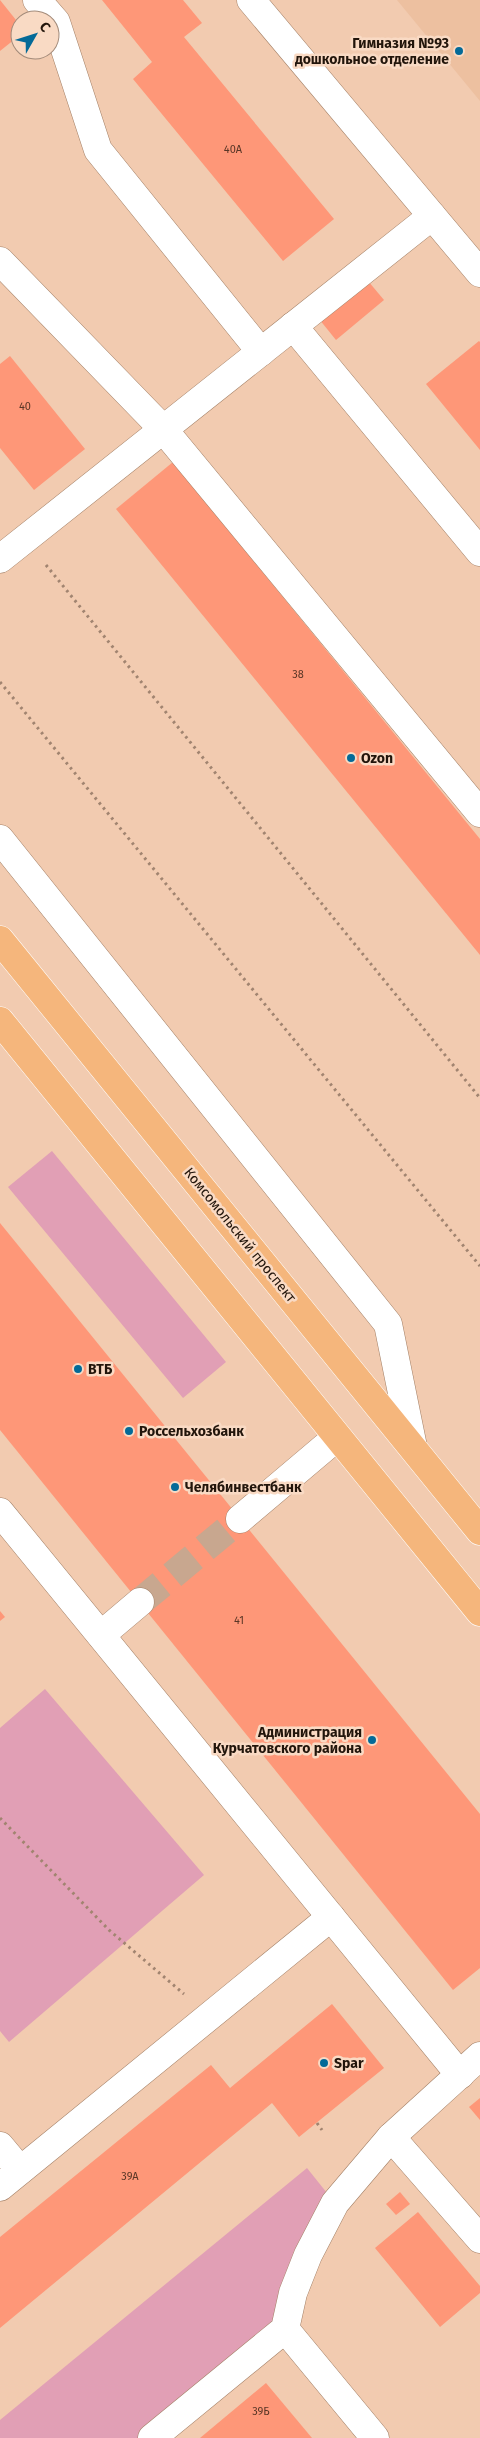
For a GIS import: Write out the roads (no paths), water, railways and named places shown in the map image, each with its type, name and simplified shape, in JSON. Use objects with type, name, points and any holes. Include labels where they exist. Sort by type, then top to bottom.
[{"type":"main road","name":"Комсомольский проспект","points":[[0,940],[480,1530]]},
{"type":"main road","points":[[0,1021],[480,1612]]},
{"type":"lane","points":[[38,0],[56,22],[98,150],[261,352]]},
{"type":"lane","points":[[251,0],[480,273]]},
{"type":"lane","points":[[10,546],[261,352],[432,216]]},
{"type":"lane","points":[[0,261],[163,428],[480,813]]},
{"type":"lane","points":[[293,326],[480,552]]},
{"type":"lane","points":[[0,839],[388,1324],[413,1447]]},
{"type":"lane","points":[[240,1519],[337,1437]]},
{"type":"lane","points":[[0,1512],[460,2075]]},
{"type":"lane","points":[[101,1635],[140,1602]]},
{"type":"lane","points":[[0,2146],[10,2179],[331,1916]]},
{"type":"lane","points":[[152,2438],[285,2328],[293,2292],[308,2255],[334,2203],[391,2137],[480,2056]]},
{"type":"lane","points":[[391,2137],[480,2240]]},
{"type":"lane","points":[[285,2328],[375,2438]]},
{"type":"tunnel","points":[[140,1602],[240,1519]]},
{"type":"place","name":"Гимназия №93 дошкольное отделение","points":[[459,51]]},
{"type":"place","name":"Ozon","points":[[351,758]]},
{"type":"place","name":"ВТБ","points":[[78,1369]]},
{"type":"place","name":"Россельхозбанк","points":[[129,1431]]},
{"type":"place","name":"Челябинвестбанк","points":[[175,1487]]},
{"type":"place","name":"Администрация Курчатовского района","points":[[372,1740]]},
{"type":"place","name":"Spar","points":[[324,2063]]}]
